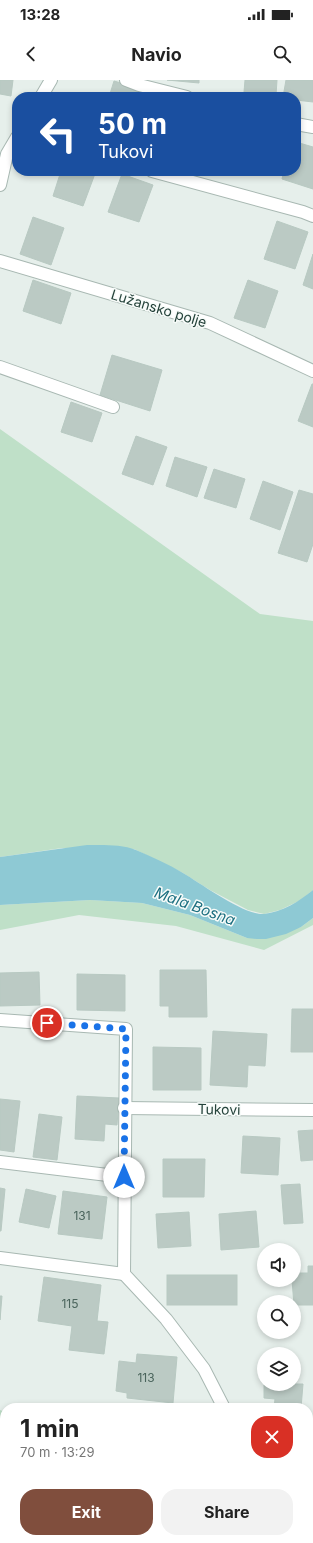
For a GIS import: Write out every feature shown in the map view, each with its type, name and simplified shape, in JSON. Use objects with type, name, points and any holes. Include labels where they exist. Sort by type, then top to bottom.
[{"type":"street","points":[[44,92],[51,80]]},
{"type":"street","points":[[126,80],[169,92]]},
{"type":"street","points":[[301,125],[313,128]]},
{"type":"street","points":[[0,185],[7,154],[12,146]]},
{"type":"street","points":[[170,176],[313,216]]},
{"type":"street","name":"Lužansko polje","points":[[0,260],[210,323],[313,371]]},
{"type":"street","points":[[0,367],[113,407]]},
{"type":"street","points":[[0,1020],[126,1029],[124,1108],[124,1274]]},
{"type":"street","name":"Tukovi","points":[[124,1108],[313,1110]]},
{"type":"street","points":[[0,1162],[124,1177]]},
{"type":"street","points":[[0,1258],[124,1274],[166,1319],[204,1369],[221,1403]]},
{"type":"green space","points":[[0,429],[260,614],[313,621],[313,890],[301,900],[280,910],[264,914],[248,910],[210,890],[183,873],[134,849],[62,848],[0,857]]},
{"type":"green space","points":[[90,900],[142,903],[190,915],[247,938],[301,927],[313,918],[313,925],[264,950],[176,926],[79,915],[0,930],[0,905]]},
{"type":"water","name":"Mala Bosna","points":[[87,845],[118,846],[136,850],[177,870],[245,910],[255,913],[264,914],[277,911],[297,902],[313,890],[313,918],[301,927],[286,934],[266,939],[257,939],[247,938],[190,915],[142,903],[90,900],[0,905],[0,857]]},
{"type":"building","points":[[0,80],[13,80],[11,96],[0,94]]},
{"type":"building","points":[[167,80],[199,80],[199,83]]},
{"type":"building","points":[[245,80],[277,80],[276,92],[244,92]]},
{"type":"building","points":[[286,80],[313,80],[313,102],[301,101],[301,92],[284,92]]},
{"type":"building","points":[[114,81],[152,92],[111,92]]},
{"type":"building","points":[[301,143],[313,147],[313,189],[282,179],[283,176],[301,176]]},
{"type":"building","points":[[59,176],[94,176],[83,206],[53,196]]},
{"type":"building","points":[[121,176],[128,176],[153,185],[139,222],[108,212]]},
{"type":"building","points":[[33,217],[64,228],[51,265],[20,254]]},
{"type":"building","points":[[277,221],[308,232],[295,269],[264,259]]},
{"type":"building","points":[[313,254],[313,289],[303,285]]},
{"type":"building","points":[[33,280],[71,293],[61,324],[23,311]]},
{"type":"building","points":[[248,280],[278,291],[265,328],[234,318]]},
{"type":"building","points":[[112,355],[162,370],[150,411],[100,395]]},
{"type":"building","points":[[313,384],[313,427],[298,421]]},
{"type":"building","points":[[71,402],[102,413],[92,442],[61,432]]},
{"type":"building","points":[[136,436],[167,447],[153,485],[122,474]]},
{"type":"building","points":[[175,457],[207,467],[197,497],[166,486]]},
{"type":"building","points":[[214,469],[245,479],[236,508],[204,498]]},
{"type":"building","points":[[263,481],[293,492],[280,530],[250,519]]},
{"type":"building","points":[[299,490],[313,494],[313,544],[307,562],[278,553]]},
{"type":"building","points":[[160,970],[206,970],[207,1017],[169,1017],[169,1006],[160,1006]]},
{"type":"building","points":[[39,972],[40,1005],[0,1006],[0,973]]},
{"type":"building","points":[[77,974],[125,975],[125,1011],[77,1010]]},
{"type":"building","points":[[292,1009],[313,1009],[313,1052],[291,1052]]},
{"type":"building","points":[[213,1031],[267,1034],[265,1066],[248,1065],[247,1087],[210,1085]]},
{"type":"building","points":[[153,1047],[201,1048],[201,1090],[153,1090]]},
{"type":"building","points":[[77,1096],[119,1098],[117,1125],[105,1124],[104,1141],[75,1139]]},
{"type":"building","points":[[0,1099],[20,1101],[14,1152],[0,1150]]},
{"type":"building","points":[[39,1114],[62,1117],[57,1160],[33,1157]]},
{"type":"building","points":[[313,1130],[313,1160],[301,1161],[298,1131]]},
{"type":"building","points":[[243,1136],[280,1138],[278,1175],[241,1173]]},
{"type":"building","points":[[163,1159],[205,1159],[204,1197],[163,1197]]},
{"type":"building","points":[[300,1184],[303,1223],[284,1224],[281,1185]]},
{"type":"building","points":[[0,1188],[5,1189],[1,1231],[0,1231]]},
{"type":"building","points":[[26,1189],[56,1196],[49,1228],[19,1222]]},
{"type":"building","points":[[63,1191],[107,1197],[102,1239],[58,1234]]},
{"type":"building","points":[[256,1211],[259,1243],[257,1243],[257,1247],[221,1250],[219,1214]]},
{"type":"building","points":[[189,1212],[191,1246],[158,1248],[156,1214]]},
{"type":"building","points":[[308,1266],[313,1266],[313,1305],[301,1305],[301,1295],[293,1295],[293,1287],[301,1287],[301,1273],[308,1273]]},
{"type":"building","points":[[167,1275],[237,1275],[237,1305],[167,1305]]},
{"type":"building","points":[[44,1277],[101,1285],[97,1321],[108,1322],[104,1354],[69,1350],[72,1326],[38,1321]]},
{"type":"building","points":[[0,1296],[2,1296],[0,1320]]},
{"type":"building","points":[[137,1354],[177,1357],[173,1403],[127,1398],[127,1393],[116,1391],[119,1361],[136,1363]]},
{"type":"building","points":[[301,1384],[303,1384],[301,1403],[275,1403],[275,1399],[264,1398],[264,1391],[301,1391]]},
{"type":"route","points":[[47,1023],[126,1029],[124,1177]]}]
